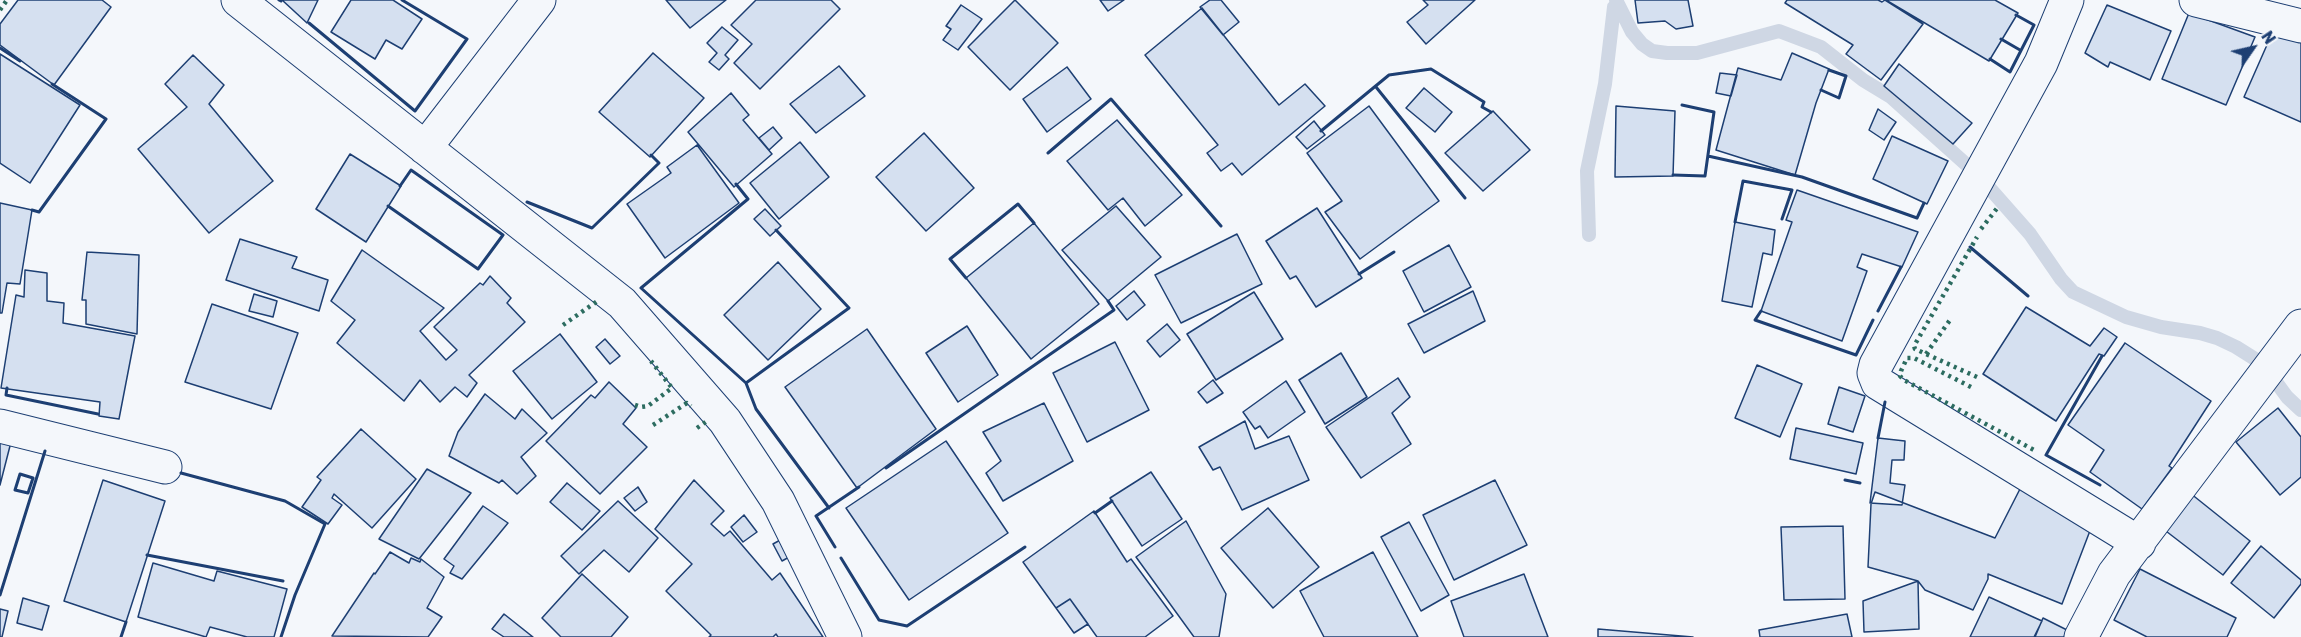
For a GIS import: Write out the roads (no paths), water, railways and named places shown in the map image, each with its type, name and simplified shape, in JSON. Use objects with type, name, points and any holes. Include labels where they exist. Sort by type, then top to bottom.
[{"type":"street","points":[[238,0],[622,303],[725,421],[778,501],[845,637]]},
{"type":"street","points":[[425,148],[539,0]]},
{"type":"street","points":[[2067,0],[2041,63],[1876,365],[1874,373],[1878,383],[2139,543]]},
{"type":"street","points":[[2196,0],[2301,26]]},
{"type":"street","points":[[2081,637],[2114,574],[2301,326]]},
{"type":"street","points":[[0,426],[165,466]]},
{"type":"waterway","points":[[1616,0],[1632,32],[1642,44],[1652,51],[1697,53],[1779,31],[1821,47],[1863,80],[1891,97],[1978,175],[2030,234],[2061,279],[2073,292],[2126,317],[2161,327],[2200,333],[2236,347],[2263,364],[2287,397],[2301,410]]},
{"type":"waterway","points":[[1589,235],[1587,171],[1605,84],[1614,7]]}]
